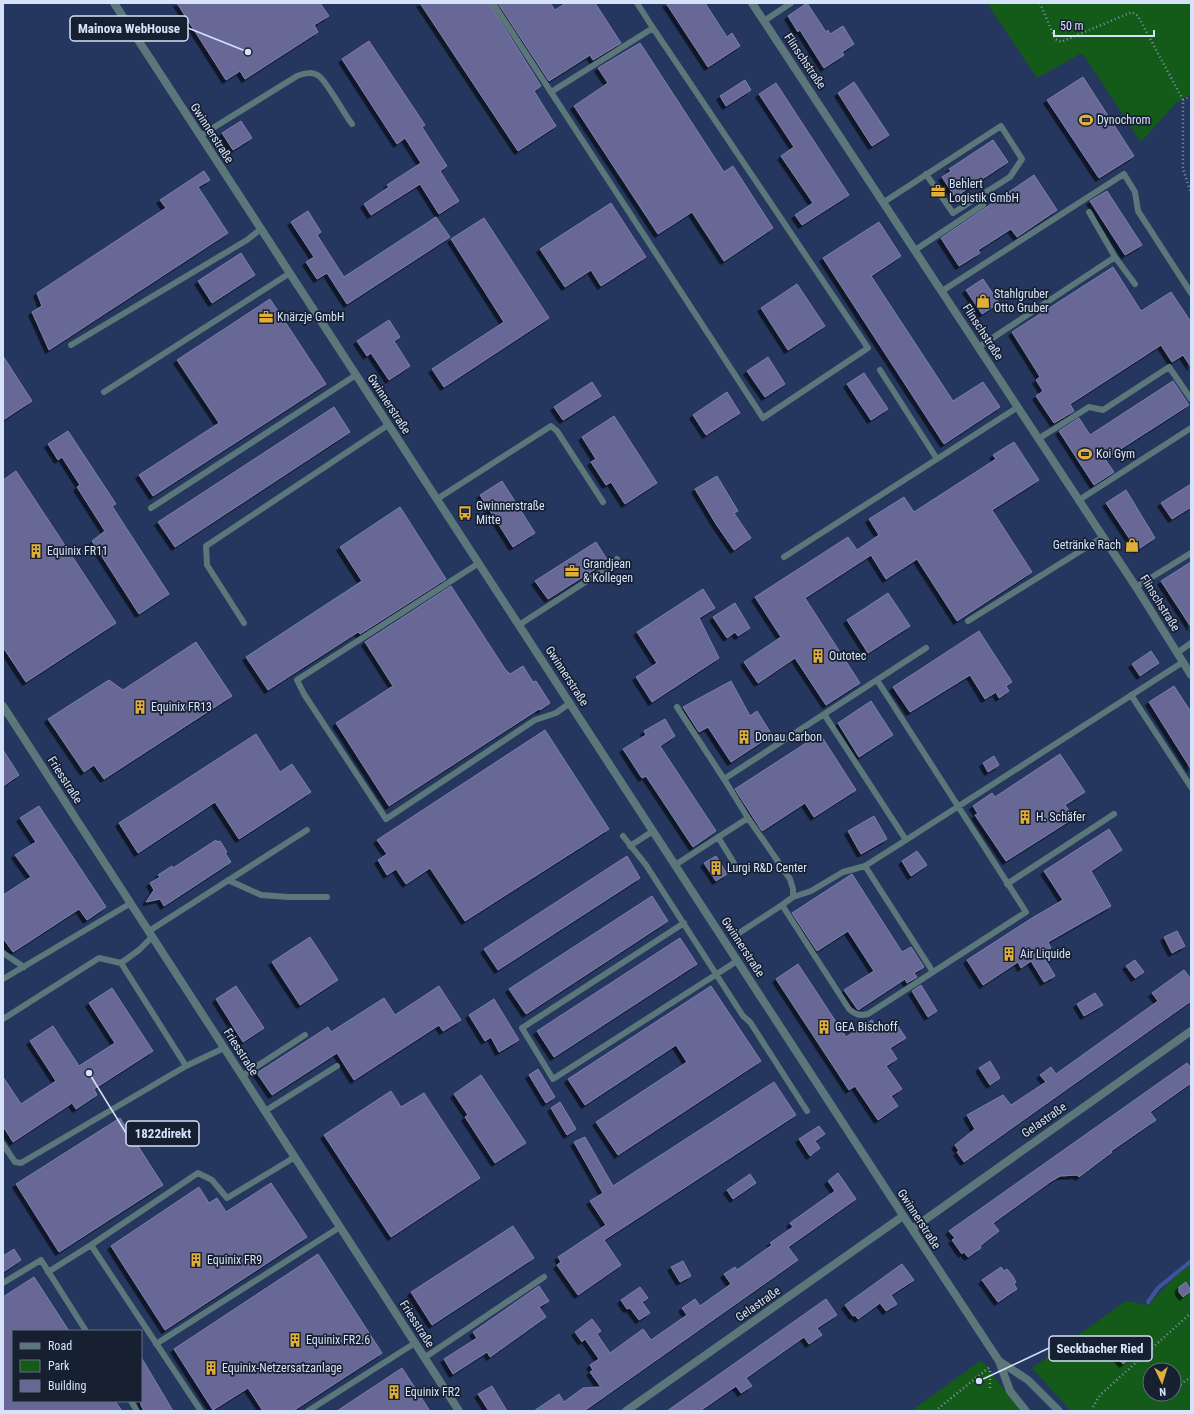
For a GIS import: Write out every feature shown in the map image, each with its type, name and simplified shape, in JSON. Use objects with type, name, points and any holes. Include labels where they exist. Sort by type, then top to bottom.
[{"type":"street","name":"Gwinnerstraße","points":[[114,3],[903,1216],[999,1361],[1010,1391],[1026,1411]]},
{"type":"street","name":"Flinschstraße","points":[[752,3],[1136,587],[1191,675]]},
{"type":"street","name":"Friesstraße","points":[[3,706],[459,1411]]},
{"type":"street","name":"Gelastraße","points":[[912,1229],[1191,1031]]},
{"type":"street","name":"Gelastraße","points":[[626,1411],[903,1216]]},
{"type":"street","name":"Gwinnerstraße","points":[[999,1361],[1028,1380],[1059,1411]]},
{"type":"lane","points":[[494,3],[763,418],[868,348],[637,3]]},
{"type":"lane","points":[[764,21],[791,3]]},
{"type":"lane","points":[[551,92],[653,28]]},
{"type":"lane","points":[[200,136],[297,76],[305,73],[311,73],[321,78],[352,124]]},
{"type":"lane","points":[[884,202],[926,174],[1001,126],[1022,159],[1010,177],[953,213],[926,174]]},
{"type":"lane","points":[[942,291],[1124,174],[1135,192],[1138,211],[1191,293]]},
{"type":"lane","points":[[915,250],[983,205]]},
{"type":"lane","points":[[1089,212],[1115,257],[1135,284]]},
{"type":"lane","points":[[71,346],[261,229]]},
{"type":"lane","points":[[979,347],[1115,257]]},
{"type":"lane","points":[[104,392],[290,274]]},
{"type":"lane","points":[[1038,439],[1088,407],[1103,410],[1169,367],[1191,399]]},
{"type":"lane","points":[[880,370],[937,459]]},
{"type":"lane","points":[[151,508],[356,375]]},
{"type":"lane","points":[[784,557],[1018,407]]},
{"type":"lane","points":[[244,623],[206,565],[206,546],[388,425]]},
{"type":"lane","points":[[437,499],[551,426],[557,431],[603,502]]},
{"type":"lane","points":[[1079,500],[1191,428]]},
{"type":"lane","points":[[968,621],[1103,537]]},
{"type":"lane","points":[[1136,587],[1191,553]]},
{"type":"lane","points":[[519,625],[612,564],[617,559]]},
{"type":"lane","points":[[479,564],[296,680],[304,694],[386,819],[535,720],[556,713],[570,703]]},
{"type":"lane","points":[[1176,653],[1191,643]]},
{"type":"lane","points":[[724,779],[926,648]]},
{"type":"lane","points":[[736,934],[793,897],[811,891],[843,872],[865,866],[1183,662]]},
{"type":"lane","points":[[782,905],[849,1009],[854,1014],[860,1016],[868,1014],[1026,912],[957,807],[877,680]]},
{"type":"lane","points":[[1131,695],[1191,787]]},
{"type":"lane","points":[[677,708],[748,818],[790,879],[793,889],[793,897]]},
{"type":"lane","points":[[824,714],[906,840]]},
{"type":"lane","points":[[1007,884],[1114,814]]},
{"type":"lane","points":[[675,864],[748,818]]},
{"type":"lane","points":[[121,963],[139,950],[150,934],[228,880],[307,830]]},
{"type":"lane","points":[[630,846],[653,831]]},
{"type":"lane","points":[[623,836],[646,865],[743,1016],[750,1022],[807,1112]]},
{"type":"lane","points":[[718,837],[737,868]]},
{"type":"lane","points":[[865,866],[933,972]]},
{"type":"lane","points":[[228,880],[261,895],[327,897]]},
{"type":"lane","points":[[3,979],[131,903]]},
{"type":"lane","points":[[684,924],[522,1028],[553,1079],[737,960]]},
{"type":"lane","points":[[3,953],[24,967]]},
{"type":"lane","points":[[3,1019],[99,958],[121,963],[186,1066]]},
{"type":"lane","points":[[242,1076],[305,1035]]},
{"type":"lane","points":[[3,1144],[15,1162],[21,1163],[186,1066],[224,1048]]},
{"type":"lane","points":[[265,1111],[336,1066]]},
{"type":"lane","points":[[48,1272],[92,1245],[198,1173],[212,1180],[227,1198],[295,1157]]},
{"type":"lane","points":[[156,1344],[340,1228]]},
{"type":"lane","points":[[92,1245],[200,1411]]},
{"type":"lane","points":[[3,1283],[41,1260],[85,1330]]},
{"type":"lane","points":[[424,1358],[544,1276]]},
{"type":"lane","points":[[308,1411],[415,1343]]},
{"type":"lane","points":[[131,1402],[137,1411]]},
{"type":"path","points":[[1040,3],[1055,39],[1061,42],[1132,12]]},
{"type":"path","points":[[1130,9],[1138,16],[1183,100],[1184,169],[1191,193]]},
{"type":"path","points":[[1183,100],[1191,96]]},
{"type":"path","points":[[1093,1407],[1100,1395],[1191,1313]]},
{"type":"path","points":[[935,1411],[999,1361]]},
{"type":"path","points":[[990,1367],[990,1388]]},
{"type":"path","points":[[1182,1383],[1191,1377]]},
{"type":"green space","points":[[987,3],[1191,3],[1191,94],[1176,103],[1141,142],[1082,53],[1037,78]]},
{"type":"green space","points":[[1191,1260],[1191,1411],[1071,1411],[1032,1368],[1126,1301],[1148,1305]]},
{"type":"green space","points":[[980,1361],[983,1362],[1021,1411],[911,1411]]},
{"type":"building","points":[[177,3],[320,3],[329,16],[314,25],[318,32],[245,79],[240,71],[226,80]]},
{"type":"building","points":[[420,3],[489,3],[541,86],[534,91],[556,126],[518,151]]},
{"type":"building","points":[[498,3],[550,3],[555,10],[566,3],[595,3],[621,43],[593,60],[590,55],[549,81]]},
{"type":"building","points":[[666,3],[705,3],[727,37],[732,33],[740,46],[708,67]]},
{"type":"building","points":[[807,3],[826,32],[828,30],[830,34],[843,26],[854,44],[842,52],[844,55],[824,68],[800,30],[798,32],[788,16]]},
{"type":"building","points":[[369,41],[425,125],[422,127],[447,166],[440,171],[459,201],[439,214],[420,184],[371,215],[364,204],[389,187],[387,185],[421,163],[405,138],[397,144],[342,59]]},
{"type":"building","points":[[640,43],[724,172],[733,166],[773,228],[724,261],[692,212],[658,234],[574,106],[608,83],[598,68]]},
{"type":"building","name":"Dynochrom","points":[[1083,77],[1134,156],[1099,178],[1047,100]]},
{"type":"building","points":[[745,80],[751,90],[726,106],[720,96]]},
{"type":"building","points":[[854,82],[889,135],[872,146],[838,93]]},
{"type":"building","points":[[776,83],[849,195],[802,225],[795,215],[813,203],[781,156],[794,147],[759,94]]},
{"type":"building","points":[[241,121],[252,138],[233,150],[222,133]]},
{"type":"building","points":[[993,140],[1008,162],[955,197],[942,177],[951,171],[949,169]]},
{"type":"building","points":[[204,171],[210,180],[198,187],[228,233],[49,350],[32,312],[42,306],[37,293],[166,208],[160,200]]},
{"type":"building","points":[[1034,175],[1057,210],[1017,237],[1011,229],[978,250],[980,253],[959,266],[941,238]]},
{"type":"building","points":[[1107,191],[1142,245],[1125,255],[1090,201]]},
{"type":"building","points":[[611,203],[646,257],[601,286],[591,270],[565,287],[540,249]]},
{"type":"building","points":[[308,211],[321,232],[317,235],[344,277],[436,217],[450,237],[347,304],[327,273],[317,279],[306,262],[314,257],[291,222]]},
{"type":"building","points":[[484,218],[549,318],[444,387],[432,369],[504,322],[451,239]]},
{"type":"building","points":[[879,222],[901,256],[871,276],[953,401],[983,382],[1000,407],[944,444],[823,258]]},
{"type":"building","points":[[241,253],[255,275],[212,303],[198,281]]},
{"type":"building","points":[[1113,267],[1141,311],[1171,292],[1191,322],[1191,367],[1183,355],[1172,362],[1161,345],[1070,404],[1074,411],[1054,423],[1036,396],[1043,391],[1036,380],[1040,377],[1012,332]]},
{"type":"building","points":[[983,279],[999,303],[982,314],[966,290]]},
{"type":"building","points":[[797,284],[825,326],[788,350],[761,308]]},
{"type":"building","points":[[270,299],[326,384],[153,496],[139,475],[219,423],[177,360]]},
{"type":"building","points":[[389,320],[400,337],[394,341],[410,366],[389,380],[371,353],[367,356],[357,341]]},
{"type":"building","points":[[3,356],[32,401],[3,420]]},
{"type":"building","points":[[768,357],[785,384],[765,397],[747,371]]},
{"type":"building","points":[[864,373],[888,409],[871,420],[847,384]]},
{"type":"building","points":[[1173,381],[1189,405],[1105,459],[1114,472],[1094,485],[1059,431],[1079,418],[1090,435]]},
{"type":"building","points":[[592,382],[601,396],[563,420],[554,407]]},
{"type":"building","points":[[727,392],[740,413],[706,435],[693,415]]},
{"type":"building","points":[[334,407],[350,432],[175,547],[158,522]]},
{"type":"building","points":[[614,416],[657,483],[625,504],[611,482],[606,485],[591,462],[596,459],[582,437]]},
{"type":"building","points":[[68,431],[116,504],[112,506],[169,594],[139,614],[92,541],[105,531],[77,487],[80,485],[62,457],[58,460],[48,444]]},
{"type":"building","points":[[1014,442],[1039,480],[992,510],[1032,572],[957,621],[917,559],[886,579],[871,555],[805,598],[860,683],[826,705],[795,658],[758,683],[744,662],[781,637],[755,597],[848,537],[857,550],[879,535],[869,519],[904,497],[914,512],[996,459],[993,455]]},
{"type":"building","name":"Equinix FR11","points":[[16,471],[116,623],[26,682],[3,647],[3,480]]},
{"type":"building","points":[[717,476],[738,511],[734,513],[751,538],[734,550],[695,489]]},
{"type":"building","points":[[502,481],[535,533],[513,547],[480,495]]},
{"type":"building","points":[[1191,484],[1191,507],[1172,519],[1161,503]]},
{"type":"building","points":[[1126,490],[1155,538],[1137,550],[1106,503]]},
{"type":"building","points":[[400,507],[446,579],[360,634],[358,632],[268,690],[246,657],[362,581],[340,547]]},
{"type":"building","name":"Grandjean & Kollegen","points":[[596,542],[608,561],[548,599],[535,581]]},
{"type":"building","points":[[1191,562],[1191,627],[1161,581]]},
{"type":"building","points":[[451,586],[505,669],[510,674],[523,666],[533,682],[536,681],[550,703],[389,806],[336,723],[393,686],[365,642]]},
{"type":"building","points":[[703,589],[715,608],[699,618],[719,658],[652,702],[636,677],[657,663],[637,632]]},
{"type":"building","points":[[888,593],[910,626],[868,653],[847,620]]},
{"type":"building","points":[[735,603],[750,628],[738,636],[735,632],[727,638],[713,617]]},
{"type":"building","points":[[979,631],[1012,682],[1006,686],[1009,691],[999,698],[996,692],[985,699],[970,675],[910,712],[893,687]]},
{"type":"building","name":"Equinix FR13","points":[[196,642],[232,696],[104,779],[94,765],[84,772],[48,719],[109,680],[123,690]]},
{"type":"building","points":[[1151,651],[1159,663],[1140,676],[1132,664]]},
{"type":"building","points":[[731,681],[750,716],[757,711],[772,735],[731,762],[708,727],[699,732],[683,707]]},
{"type":"building","points":[[1174,686],[1191,712],[1191,769],[1149,702]]},
{"type":"building","points":[[871,701],[893,735],[859,757],[838,723]]},
{"type":"building","points":[[665,719],[675,736],[660,746],[716,831],[693,847],[646,776],[642,778],[623,749],[646,735],[644,731]]},
{"type":"building","points":[[545,730],[609,829],[465,921],[430,868],[406,884],[396,869],[387,875],[378,860],[387,854],[377,840]]},
{"type":"building","points":[[256,734],[280,772],[292,764],[311,792],[239,839],[215,802],[138,853],[119,823]]},
{"type":"building","points":[[820,734],[856,790],[814,817],[805,803],[762,831],[735,789]]},
{"type":"building","points":[[3,750],[19,775],[3,786]]},
{"type":"building","name":"H. Schäfer","points":[[1060,754],[1085,792],[1065,805],[1074,818],[1006,861],[975,815],[978,814],[973,806],[992,793],[995,797]]},
{"type":"building","points":[[994,756],[999,765],[988,772],[983,763]]},
{"type":"building","points":[[39,806],[106,907],[87,920],[79,909],[13,952],[3,938],[3,895],[31,877],[15,855],[36,842],[20,818]]},
{"type":"building","points":[[874,816],[887,839],[861,854],[848,831]]},
{"type":"building","points":[[1109,829],[1122,850],[1091,871],[1111,906],[1048,942],[1051,948],[1042,954],[1055,976],[1044,982],[1031,961],[1021,968],[1018,962],[983,985],[967,960],[1063,900],[1044,871]]},
{"type":"building","points":[[216,840],[217,842],[220,841],[231,862],[164,906],[160,899],[146,902],[154,890],[150,883],[160,877],[158,875],[172,866],[173,868]]},
{"type":"building","points":[[917,851],[927,865],[911,876],[902,861]]},
{"type":"building","points":[[627,856],[640,878],[498,970],[484,949]]},
{"type":"building","name":"Lurgi R&D Center","points":[[716,856],[727,874],[716,881],[704,863]]},
{"type":"building","points":[[852,874],[902,952],[911,947],[924,967],[914,973],[917,977],[907,983],[905,979],[858,1010],[844,990],[874,971],[848,931],[817,951],[792,913]]},
{"type":"building","points":[[652,896],[668,921],[526,1014],[509,989]]},
{"type":"building","points":[[1177,931],[1185,946],[1172,953],[1164,937]]},
{"type":"building","points":[[310,937],[338,980],[300,1005],[272,962]]},
{"type":"building","points":[[680,938],[697,964],[554,1057],[537,1031]]},
{"type":"building","points":[[1135,960],[1144,972],[1135,978],[1126,966]]},
{"type":"building","name":"GEA Bischoff","points":[[798,964],[846,1037],[872,1020],[879,1032],[895,1022],[906,1038],[890,1048],[897,1059],[886,1066],[902,1089],[891,1096],[898,1106],[878,1120],[855,1086],[849,1090],[776,979]]},
{"type":"building","points":[[1184,970],[1191,979],[1191,1001],[964,1162],[957,1152],[959,1151],[955,1145],[975,1129],[967,1115],[1003,1095],[1011,1105],[1046,1082],[1040,1075],[1051,1067],[1056,1074],[1158,1001],[1152,993]]},
{"type":"building","points":[[921,985],[937,1011],[928,1017],[912,991]]},
{"type":"building","points":[[236,986],[264,1028],[243,1042],[216,999]]},
{"type":"building","points":[[439,986],[461,1020],[443,1031],[439,1025],[354,1080],[337,1053],[272,1095],[257,1073],[328,1027],[331,1032],[384,998],[395,1015]]},
{"type":"building","points":[[711,986],[761,1061],[618,1155],[596,1122],[687,1062],[676,1045],[585,1105],[568,1079]]},
{"type":"building","points":[[112,988],[153,1051],[94,1089],[97,1095],[76,1109],[72,1103],[13,1142],[3,1126],[3,1077],[21,1104],[56,1081],[30,1041],[53,1026],[79,1066],[115,1043],[89,1003]]},
{"type":"building","points":[[1095,993],[1103,1005],[1084,1016],[1077,1004]]},
{"type":"building","points":[[494,999],[519,1040],[499,1052],[491,1037],[485,1041],[469,1015]]},
{"type":"building","points":[[990,1061],[1000,1078],[990,1085],[979,1068]]},
{"type":"building","points":[[1187,1063],[1191,1068],[1191,1083],[1150,1112],[1156,1120],[1111,1151],[1112,1152],[1079,1177],[1077,1175],[1060,1176],[1050,1182],[993,1223],[999,1231],[980,1246],[981,1248],[968,1257],[964,1252],[962,1254],[952,1240],[955,1238],[949,1231]]},
{"type":"building","points":[[538,1069],[555,1097],[546,1103],[529,1075]]},
{"type":"building","points":[[481,1075],[526,1143],[495,1163],[465,1117],[468,1115],[454,1094]]},
{"type":"building","points":[[774,1082],[796,1115],[604,1240],[621,1265],[578,1295],[557,1265],[561,1262],[558,1257],[606,1225],[590,1201],[603,1193],[574,1142],[585,1137],[613,1186]]},
{"type":"building","points":[[391,1091],[401,1107],[424,1093],[480,1178],[391,1237],[324,1135]]},
{"type":"building","points":[[560,1102],[576,1129],[567,1135],[551,1108]]},
{"type":"building","points":[[120,1118],[163,1185],[59,1252],[16,1184]]},
{"type":"building","points":[[819,1126],[825,1134],[815,1141],[820,1148],[810,1156],[799,1139]]},
{"type":"building","points":[[838,1173],[856,1199],[788,1247],[798,1260],[584,1411],[534,1411],[559,1394],[564,1402],[583,1388],[601,1387],[590,1372],[593,1370],[590,1365],[599,1359],[585,1339],[582,1342],[575,1332],[592,1319],[601,1331],[597,1334],[610,1353],[643,1329],[651,1340],[687,1315],[682,1308],[695,1299],[700,1306],[731,1284],[724,1274],[735,1267],[737,1270],[772,1245],[770,1243],[793,1227],[790,1223],[835,1191],[828,1181]]},
{"type":"building","points":[[750,1174],[756,1183],[733,1199],[727,1190]]},
{"type":"building","name":"Equinix FR9","points":[[271,1183],[307,1237],[165,1330],[111,1246],[199,1187],[209,1203],[217,1198],[226,1212]]},
{"type":"building","points":[[513,1226],[534,1258],[432,1325],[411,1292]]},
{"type":"building","points":[[14,1249],[21,1260],[3,1272],[3,1256]]},
{"type":"building","name":"Equinix FR2.6","points":[[318,1254],[382,1353],[293,1411],[263,1411],[248,1388],[213,1410],[174,1349]]},
{"type":"building","points":[[683,1261],[691,1276],[680,1282],[671,1267]]},
{"type":"building","points":[[902,1264],[914,1280],[891,1295],[897,1304],[886,1311],[880,1303],[858,1319],[855,1315],[853,1316],[845,1305]]},
{"type":"building","points":[[1001,1267],[1004,1271],[1007,1269],[1012,1275],[1016,1282],[1014,1284],[1017,1289],[998,1302],[982,1280]]},
{"type":"building","points":[[34,1277],[68,1330],[12,1330],[12,1402],[116,1402],[122,1411],[3,1411],[3,1297]]},
{"type":"building","points":[[1186,1282],[1191,1291],[1183,1297],[1179,1292],[1179,1287]]},
{"type":"building","points":[[539,1286],[549,1301],[539,1307],[546,1317],[490,1357],[487,1352],[453,1374],[444,1359],[477,1338],[473,1332]]},
{"type":"building","points":[[640,1287],[648,1298],[642,1302],[650,1313],[639,1320],[630,1308],[627,1309],[621,1300]]},
{"type":"building","points":[[826,1299],[837,1315],[817,1328],[822,1335],[809,1344],[804,1337],[746,1378],[752,1386],[741,1393],[736,1386],[700,1411],[667,1411]]},
{"type":"building","points":[[1127,1348],[1133,1356],[1123,1364],[1116,1356]]},
{"type":"building","points":[[142,1359],[173,1411],[144,1411],[141,1405]]},
{"type":"building","name":"Equinix FR2","points":[[402,1368],[430,1411],[337,1411]]},
{"type":"building","points":[[492,1386],[507,1411],[489,1411],[478,1394]]},
{"type":"waterway","points":[[1148,1302],[1158,1288],[1191,1261]]},
{"type":"place","name":"Mainova WebHouse","points":[[248,52]]},
{"type":"place","name":"Dynochrom","points":[[1086,120]]},
{"type":"place","name":"Behlert Logistik GmbH","points":[[938,191]]},
{"type":"place","name":"Stahlgruber Otto Gruber","points":[[983,301]]},
{"type":"place","name":"Knärzje GmbH","points":[[266,317]]},
{"type":"place","name":"Koi Gym","points":[[1085,454]]},
{"type":"place","name":"Gwinnerstraße Mitte","points":[[465,513]]},
{"type":"place","name":"Getränke Rach","points":[[1132,545]]},
{"type":"place","name":"Equinix FR11","points":[[36,551]]},
{"type":"place","name":"Grandjean & Kollegen","points":[[572,571]]},
{"type":"place","name":"Outotec","points":[[818,656]]},
{"type":"place","name":"Equinix FR13","points":[[140,707]]},
{"type":"place","name":"Donau Carbon","points":[[744,737]]},
{"type":"place","name":"H. Schäfer","points":[[1025,817]]},
{"type":"place","name":"Lurgi R&D Center","points":[[716,868]]},
{"type":"place","name":"Air Liquide","points":[[1009,954]]},
{"type":"place","name":"GEA Bischoff","points":[[824,1027]]},
{"type":"place","name":"1822direkt","points":[[89,1073]]},
{"type":"place","name":"Equinix FR9","points":[[196,1260]]},
{"type":"place","name":"Equinix FR2.6","points":[[295,1340]]},
{"type":"place","name":"Equinix-Netzersatzanlage","points":[[211,1368]]},
{"type":"place","name":"Seckbacher Ried","points":[[979,1381]]},
{"type":"place","name":"Equinix FR2","points":[[394,1392]]}]
